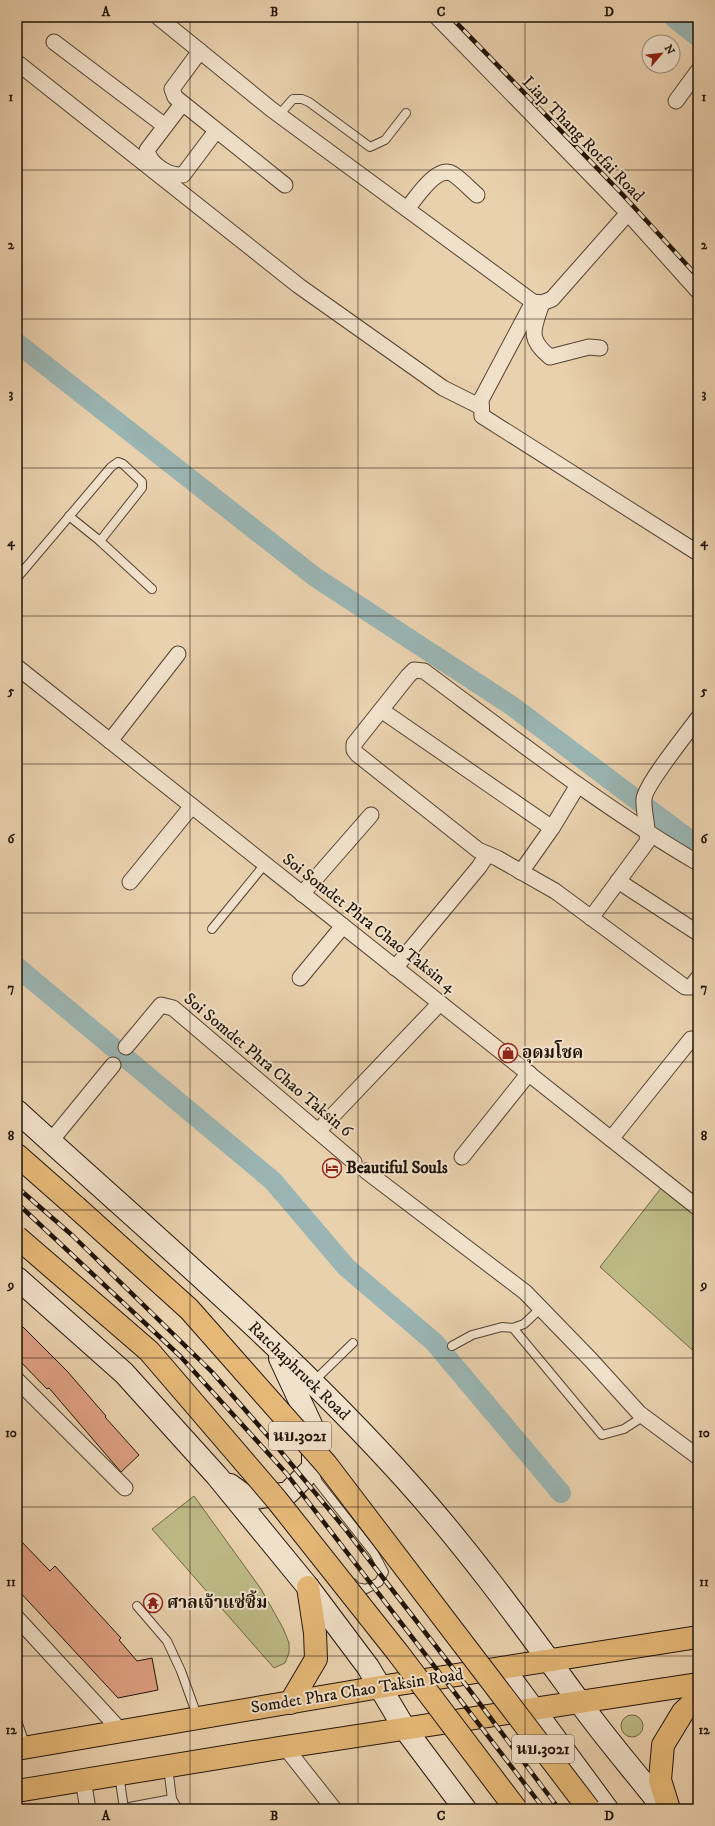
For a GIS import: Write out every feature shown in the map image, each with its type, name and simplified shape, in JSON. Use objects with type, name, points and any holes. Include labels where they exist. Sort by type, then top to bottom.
[{"type":"main road","name":"Ratchaphruek Road","points":[[17,1112],[274,1344],[370,1441],[449,1529],[550,1660]]},
{"type":"main road","name":"นบ.3021","points":[[17,1155],[189,1309],[326,1464],[589,1809]]},
{"type":"main road","name":"นบ.3021","points":[[17,1237],[149,1351],[276,1499],[434,1701],[516,1809]]},
{"type":"main road","points":[[17,1278],[124,1373],[217,1476],[308,1587],[368,1667],[405,1729],[464,1809]]},
{"type":"main road","points":[[217,1476],[249,1499],[288,1493],[313,1468],[313,1429],[274,1344]]},
{"type":"main road","points":[[290,1703],[316,1659],[315,1633],[308,1587]]},
{"type":"main road","name":"Somdet Phra Chao Taksin Road","points":[[22,1748],[380,1687],[698,1637]]},
{"type":"main road","name":"นบ.3021","points":[[550,1660],[578,1702]]},
{"type":"main road","points":[[503,1668],[607,1809]]},
{"type":"main road","points":[[17,1791],[285,1747],[698,1684]]},
{"type":"main road","points":[[668,1809],[660,1780],[664,1745],[683,1712],[698,1698]]},
{"type":"main road","points":[[578,1702],[664,1809]]},
{"type":"street","points":[[158,17],[279,115],[407,209],[538,302],[552,299],[628,214]]},
{"type":"street","name":"Liap Thang Rotfai Road","points":[[437,17],[628,214],[698,291]]},
{"type":"street","points":[[54,42],[165,126]]},
{"type":"street","points":[[200,51],[172,88],[175,97],[285,185]]},
{"type":"street","points":[[19,64],[299,286],[443,388],[480,407]]},
{"type":"street","points":[[676,101],[698,71]]},
{"type":"street","points":[[182,104],[147,150],[148,155],[157,165],[174,176],[183,175],[216,131]]},
{"type":"street","points":[[407,209],[434,176],[444,172],[452,174],[477,195]]},
{"type":"street","points":[[538,302],[481,400],[480,407],[482,416],[698,553]]},
{"type":"street","points":[[538,302],[533,331],[538,348],[550,357],[589,347],[600,348]]},
{"type":"street","points":[[110,742],[178,654]]},
{"type":"street","name":"Soi Somdet Phra Chao Taksin 4","points":[[17,667],[698,1208]]},
{"type":"street","points":[[698,863],[648,833],[578,785],[424,671],[414,670],[354,744],[354,750],[358,754],[472,845],[487,855],[497,858],[555,891],[686,987],[691,987],[695,984],[698,978]]},
{"type":"street","points":[[381,710],[552,828]]},
{"type":"street","points":[[591,918],[647,842],[648,833],[644,798],[651,783],[698,718]]},
{"type":"street","points":[[521,872],[552,828],[578,785]]},
{"type":"street","points":[[130,882],[192,806]]},
{"type":"street","points":[[302,894],[371,815]]},
{"type":"street","points":[[395,968],[480,867],[487,855]]},
{"type":"street","points":[[618,881],[698,933]]},
{"type":"street","points":[[300,978],[343,926]]},
{"type":"street","points":[[319,1130],[440,1003]]},
{"type":"street","name":"Soi Somdet Phra Chao Taksin 6","points":[[126,1047],[161,1005],[173,1008],[319,1130],[354,1162]]},
{"type":"street","points":[[611,1139],[691,1039]]},
{"type":"street","points":[[50,1142],[113,1065]]},
{"type":"street","points":[[462,1157],[529,1073]]},
{"type":"street","points":[[366,1171],[525,1292],[644,1416],[698,1457]]},
{"type":"street","points":[[17,1380],[125,1488]]},
{"type":"street","points":[[17,1618],[121,1731]]},
{"type":"street","points":[[285,1747],[334,1809]]},
{"type":"street","points":[[83,1780],[88,1809]]},
{"type":"lane","points":[[279,115],[293,99],[309,102],[370,147],[385,140],[406,113]]},
{"type":"lane","points":[[17,578],[111,467],[118,462],[123,464],[142,482],[142,488],[100,541]]},
{"type":"lane","points":[[69,516],[100,541],[152,588]]},
{"type":"lane","points":[[212,929],[265,864]]},
{"type":"lane","points":[[452,1346],[472,1335],[502,1327],[513,1328],[524,1324],[541,1308]]},
{"type":"lane","points":[[513,1328],[602,1435],[624,1429],[644,1416]]},
{"type":"lane","points":[[312,1382],[353,1343]]},
{"type":"lane","points":[[267,1496],[284,1499],[294,1508],[356,1587],[366,1589],[379,1582],[384,1572],[374,1553],[318,1482],[313,1468]]},
{"type":"lane","points":[[137,1606],[167,1641],[181,1671],[198,1718]]},
{"type":"lane","points":[[17,1721],[22,1748]]},
{"type":"lane","points":[[168,1766],[172,1799],[178,1809]]},
{"type":"lane","points":[[119,1774],[124,1809],[172,1799]]},
{"type":"shaded area","points":[[661,1188],[698,1217],[698,1355],[600,1267]]},
{"type":"shaded area","points":[[194,1496],[261,1589],[283,1628],[289,1643],[289,1653],[285,1663],[274,1668],[152,1529]]},
{"type":"shaded area","points":[[632,1715],[640,1718],[643,1726],[640,1734],[632,1737],[624,1734],[621,1726],[624,1718]]},
{"type":"building","points":[[17,1321],[67,1371],[139,1455],[121,1472],[49,1388],[47,1389],[17,1358]]},
{"type":"building","points":[[17,1537],[50,1571],[55,1566],[121,1638],[119,1640],[137,1661],[152,1658],[158,1690],[118,1698],[17,1589]]},
{"type":"waterway","points":[[673,17],[698,37]]},
{"type":"waterway","points":[[17,343],[315,577],[512,706],[698,846]]},
{"type":"waterway","points":[[17,967],[273,1181],[346,1267],[434,1342],[561,1493]]},
{"type":"railway","points":[[451,17],[623,195],[698,277]]},
{"type":"railway","points":[[17,1187],[73,1236],[212,1372],[268,1436],[346,1530],[559,1809]]},
{"type":"railway","points":[[17,1203],[180,1356],[286,1473],[544,1809]]},
{"type":"place","name":"อุดมโชค","points":[[508,1053]]},
{"type":"place","name":"Beautiful Souls","points":[[332,1168]]},
{"type":"place","name":"ศาลเจ้าแซ่ซิ้ม","points":[[153,1603]]}]
